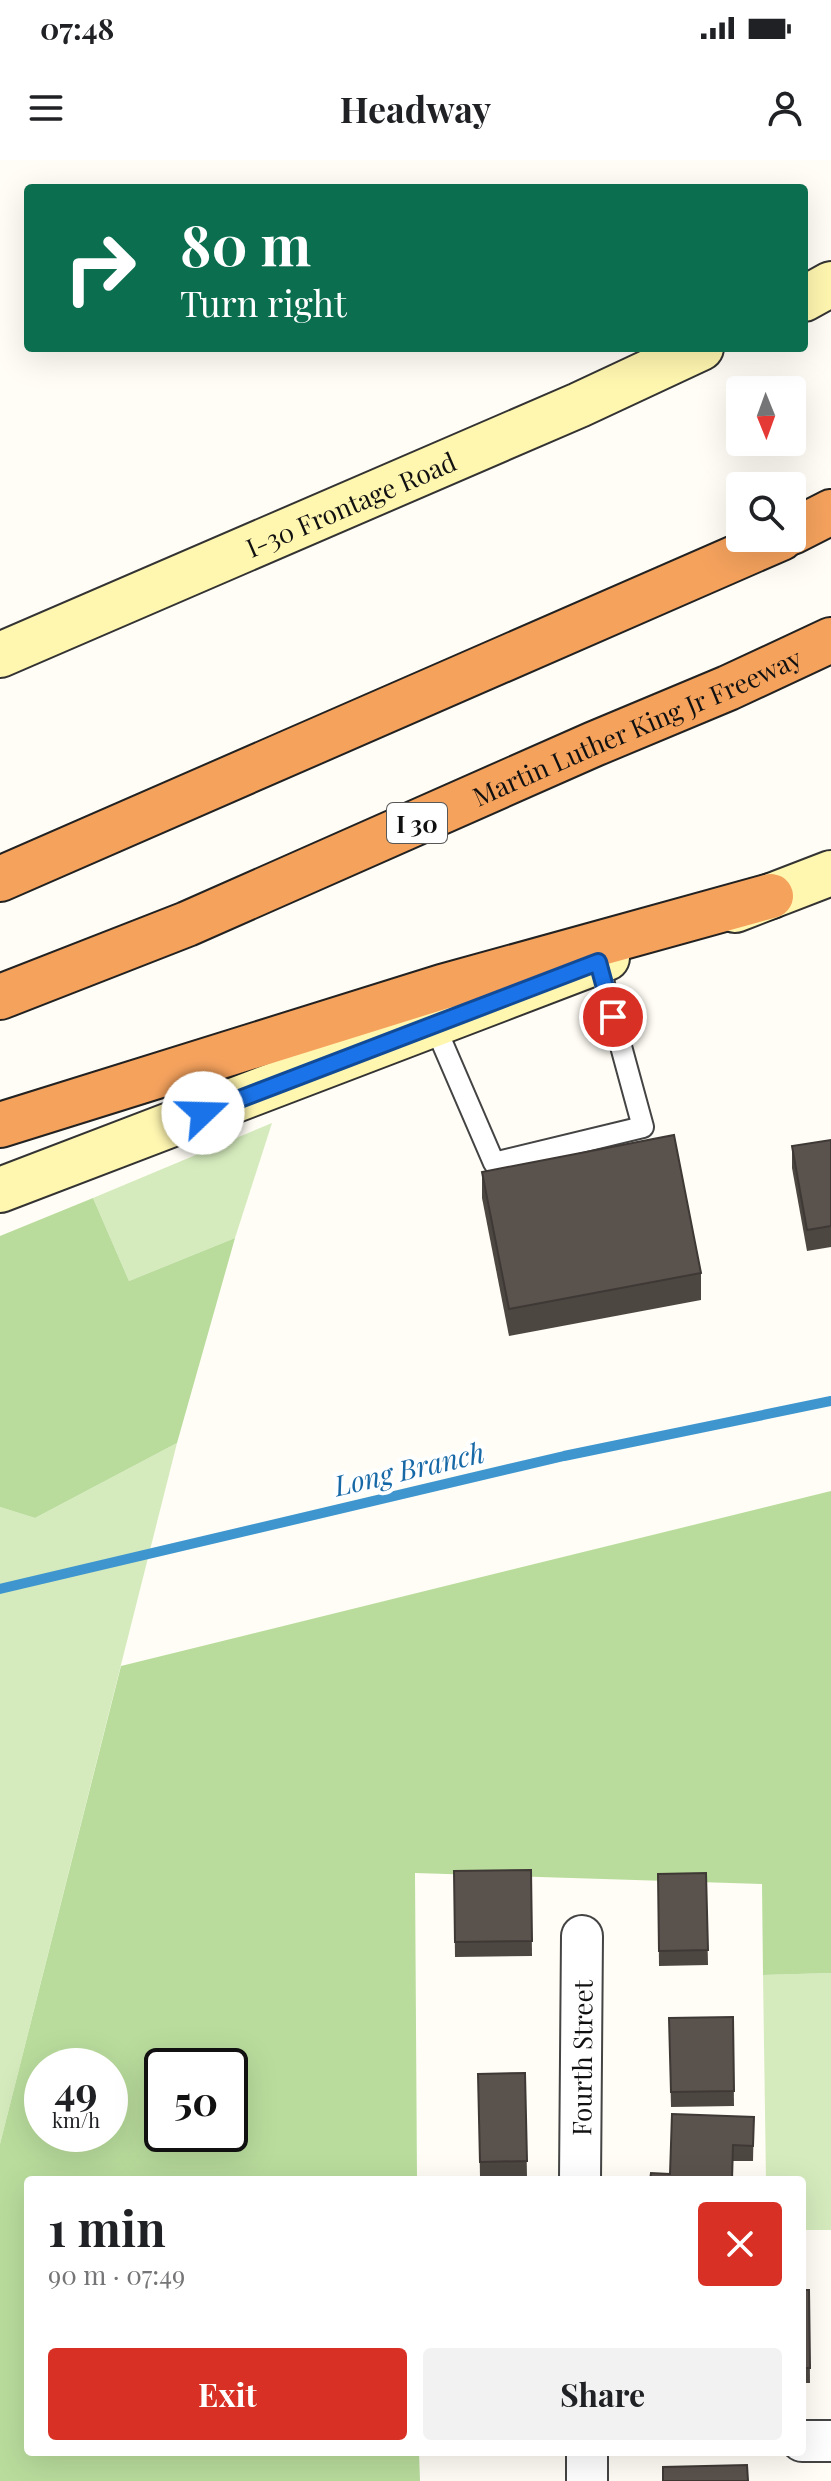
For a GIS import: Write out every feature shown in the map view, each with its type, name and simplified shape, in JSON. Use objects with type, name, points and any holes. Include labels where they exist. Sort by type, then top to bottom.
[{"type":"highway","points":[[806,525],[831,512]]},
{"type":"highway","points":[[0,879],[749,552]]},
{"type":"highway","name":"Martin Luther King Jr Freeway","points":[[0,997],[187,924],[831,640]]},
{"type":"highway","points":[[0,1125],[442,987],[771,896]]},
{"type":"main road","points":[[808,297],[831,284]]},
{"type":"main road","name":"I-30 Frontage Road","points":[[0,655],[579,405],[692,352]]},
{"type":"main road","points":[[0,1190],[831,873]]},
{"type":"street","name":"Fourth Street","points":[[580,2176],[582,1936]]},
{"type":"street","points":[[806,2441],[831,2441]]},
{"type":"street","points":[[587,2456],[587,2481]]},
{"type":"lane","points":[[434,1024],[494,1163],[643,1127],[598,962]]},
{"type":"green space","points":[[272,1123],[235,1238],[129,1281],[93,1198]]},
{"type":"green space","points":[[93,1198],[129,1281],[235,1238],[177,1443],[35,1518],[0,1507],[0,1236]]},
{"type":"green space","points":[[177,1443],[0,2144],[0,1507],[35,1518]]},
{"type":"green space","points":[[831,1491],[831,1973],[763,1975],[762,1884],[415,1873],[417,2176],[24,2176],[24,2456],[419,2456],[420,2481],[0,2481],[0,2144],[24,2049],[24,2152],[128,2152],[128,2048],[24,2048],[121,1666]]},
{"type":"green space","points":[[831,1973],[831,2230],[806,2230],[806,2176],[766,2176],[763,1975]]},
{"type":"building","points":[[674,1135],[701,1273],[509,1309],[482,1172]]},
{"type":"building","points":[[831,1140],[831,1226],[807,1230],[792,1146]]},
{"type":"building","points":[[531,1870],[532,1941],[455,1942],[454,1871]]},
{"type":"building","points":[[706,1873],[708,1950],[659,1951],[658,1874]]},
{"type":"building","points":[[733,2017],[734,2091],[671,2092],[669,2018]]},
{"type":"building","points":[[525,2073],[527,2161],[480,2162],[478,2074]]},
{"type":"building","points":[[672,2114],[754,2117],[753,2146],[733,2145],[732,2176],[651,2176],[651,2173],[670,2174]]},
{"type":"building","points":[[806,2290],[809,2290],[810,2368],[806,2368]]},
{"type":"building","points":[[747,2465],[748,2481],[663,2481],[663,2467]]},
{"type":"waterway","name":"Long Branch","points":[[0,1589],[564,1456],[831,1401]]},
{"type":"route","points":[[203,1113],[598,962],[613,1017]]}]
